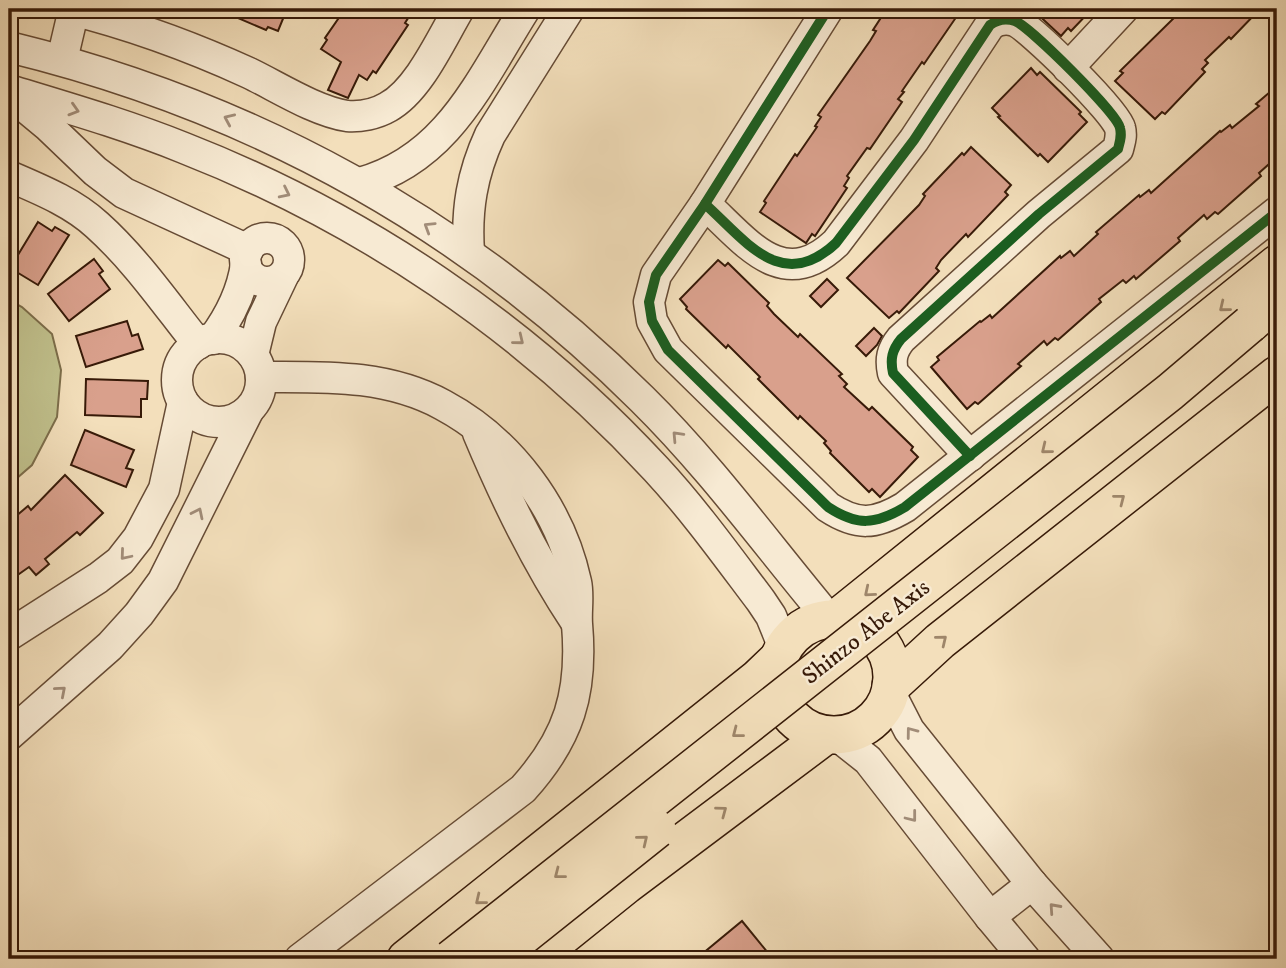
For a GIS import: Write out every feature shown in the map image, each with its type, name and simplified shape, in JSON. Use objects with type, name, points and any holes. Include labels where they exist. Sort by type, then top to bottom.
[{"type":"main road","name":"Shinzo Abe Axis","points":[[833,620],[1277,264]]},
{"type":"main road","name":"Shinzo Abe Axis","points":[[890,689],[1268,344],[1277,301]]},
{"type":"main road","name":"Shinzo Abe Axis","points":[[451,959],[1170,392],[1268,344]]},
{"type":"main road","name":"Shinzo Abe Axis","points":[[494,959],[1268,344]]},
{"type":"main road","points":[[534,959],[626,885],[828,735],[856,730],[877,715],[890,689],[890,662],[878,640],[859,625],[833,620],[809,625],[791,639],[782,652],[776,679],[787,711],[804,727],[828,735]]},
{"type":"main road","name":"Shinzo Abe Axis","points":[[406,959],[757,679],[782,652]]},
{"type":"street","points":[[62,60],[71,9],[161,38],[247,72],[330,112],[349,116],[378,112],[403,97],[459,9]]},
{"type":"street","points":[[360,183],[383,177],[424,152],[442,136],[525,9]]},
{"type":"street","points":[[469,253],[468,203],[485,146],[569,9]]},
{"type":"street","points":[[828,9],[705,205],[656,275],[649,302],[652,321],[668,350],[828,507],[845,518],[866,522],[887,518],[905,507],[1277,212]]},
{"type":"street","points":[[1068,68],[1123,9]]},
{"type":"street","points":[[705,205],[764,256],[782,264],[802,265],[821,257],[836,243],[914,140],[990,25],[1004,19],[1022,24],[1115,116],[1122,138],[1118,149],[1009,240],[901,339],[894,349],[891,361],[893,373],[900,383],[970,456]]},
{"type":"street","points":[[9,47],[139,84],[215,112],[360,183],[469,253],[509,281],[597,355],[683,442],[833,620]]},
{"type":"street","points":[[9,92],[118,123],[198,153],[310,206],[405,261],[484,313],[571,384],[633,445],[695,514],[771,616],[782,652]]},
{"type":"street","points":[[9,92],[95,171],[139,201],[247,257]]},
{"type":"street","points":[[468,99],[500,118]]},
{"type":"street","points":[[95,171],[94,155],[99,139],[104,132],[118,123]]},
{"type":"street","points":[[9,176],[53,195],[96,224],[205,341],[235,341],[257,366],[368,380],[407,389],[443,405],[476,427],[520,527],[576,622],[576,685],[570,714],[559,741],[543,767],[523,789],[300,959]]},
{"type":"street","points":[[9,635],[109,570],[120,561],[138,538],[164,489],[183,402],[177,381],[178,370],[189,351],[223,325],[238,296],[247,257],[257,240],[271,238],[283,244],[288,250],[289,263],[264,314],[257,366],[256,402],[235,419],[220,422],[200,417],[183,402]]},
{"type":"street","points":[[484,313],[494,309],[502,301],[509,281]]},
{"type":"street","points":[[571,384],[577,363],[583,358],[597,355]]},
{"type":"street","points":[[9,735],[110,646],[139,614],[163,581],[247,411]]},
{"type":"street","points":[[890,689],[909,730],[1032,884],[1099,959]]},
{"type":"street","points":[[828,735],[855,749],[868,760],[1025,959]]},
{"type":"street","points":[[990,918],[1032,884]]},
{"type":"green space","points":[[9,300],[22,307],[52,334],[61,370],[57,417],[32,465],[9,485]]},
{"type":"building","points":[[217,9],[287,9],[278,31],[268,27],[266,30]]},
{"type":"building","points":[[345,9],[400,9],[410,15],[405,23],[408,25],[376,73],[373,71],[367,80],[359,75],[348,98],[328,90],[341,62],[321,49],[327,40],[325,38]]},
{"type":"building","points":[[900,9],[957,9],[953,14],[957,16],[902,91],[904,92],[898,99],[902,102],[870,149],[867,148],[847,176],[849,178],[844,186],[847,188],[815,236],[812,234],[806,243],[760,212],[766,203],[764,201],[795,154],[797,156],[817,127],[815,126],[821,117],[818,115],[870,41],[876,31],[873,30],[886,10],[895,17]]},
{"type":"building","points":[[1032,9],[1092,9],[1071,31],[1068,28],[1061,36]]},
{"type":"building","points":[[1183,9],[1260,9],[1231,39],[1229,37],[1205,60],[1208,63],[1202,69],[1205,72],[1165,114],[1162,112],[1155,119],[1115,81],[1123,73],[1120,71]]},
{"type":"building","points":[[1031,68],[1037,75],[1040,72],[1081,112],[1079,114],[1087,122],[1048,162],[1040,154],[1038,156],[992,108]]},
{"type":"building","points":[[1277,86],[1277,157],[1259,173],[1261,176],[1218,214],[1215,212],[1207,219],[1204,215],[1178,238],[1180,241],[1136,279],[1134,276],[1126,283],[1123,280],[1099,299],[1101,302],[1058,340],[1055,338],[1047,345],[1044,341],[1018,364],[1021,366],[978,404],[975,402],[967,409],[931,367],[939,360],[937,357],[980,321],[990,315],[992,318],[1060,256],[1061,258],[1070,251],[1074,256],[1098,234],[1096,232],[1139,195],[1140,197],[1149,190],[1151,193],[1220,131],[1230,125],[1232,128],[1259,106],[1256,104]]},
{"type":"building","points":[[971,147],[1011,185],[1005,192],[1008,195],[968,237],[966,234],[941,260],[936,268],[939,271],[899,313],[897,311],[889,318],[847,278],[919,205],[925,196],[923,194]]},
{"type":"building","points":[[38,222],[52,231],[55,227],[69,235],[38,285],[10,268]]},
{"type":"building","points":[[94,259],[103,271],[99,274],[110,289],[69,321],[48,294]]},
{"type":"building","points":[[718,260],[725,266],[728,263],[769,303],[767,306],[774,314],[798,337],[800,334],[842,374],[839,376],[847,384],[844,387],[869,410],[872,407],[913,447],[911,450],[918,457],[880,497],[872,489],[869,492],[830,453],[824,443],[826,441],[800,416],[798,419],[728,345],[726,348],[686,309],[680,299]]},
{"type":"building","points":[[827,279],[838,290],[821,307],[810,296]]},
{"type":"building","points":[[127,321],[132,336],[138,334],[143,349],[86,367],[76,336]]},
{"type":"building","points":[[874,328],[882,336],[866,356],[856,346]]},
{"type":"building","points":[[86,379],[148,381],[147,399],[141,399],[141,417],[85,415]]},
{"type":"building","points":[[85,430],[134,450],[126,468],[133,470],[126,487],[71,465]]},
{"type":"building","points":[[65,475],[103,513],[80,535],[77,532],[45,559],[49,564],[36,575],[29,567],[9,581],[9,522],[28,506],[31,510]]},
{"type":"building","points":[[742,921],[773,959],[696,959]]},
{"type":"cycle path","points":[[828,9],[705,204],[656,275],[649,302],[652,321],[668,350],[828,507],[848,518],[875,520],[905,507],[1277,212]]},
{"type":"cycle path","points":[[705,204],[750,246],[766,256],[782,263],[799,264],[817,257],[836,243],[914,140],[990,25],[1002,20],[1015,21],[1054,54],[1115,119],[1121,131],[1118,149],[1039,214],[901,339],[892,355],[893,373],[970,456]]}]
